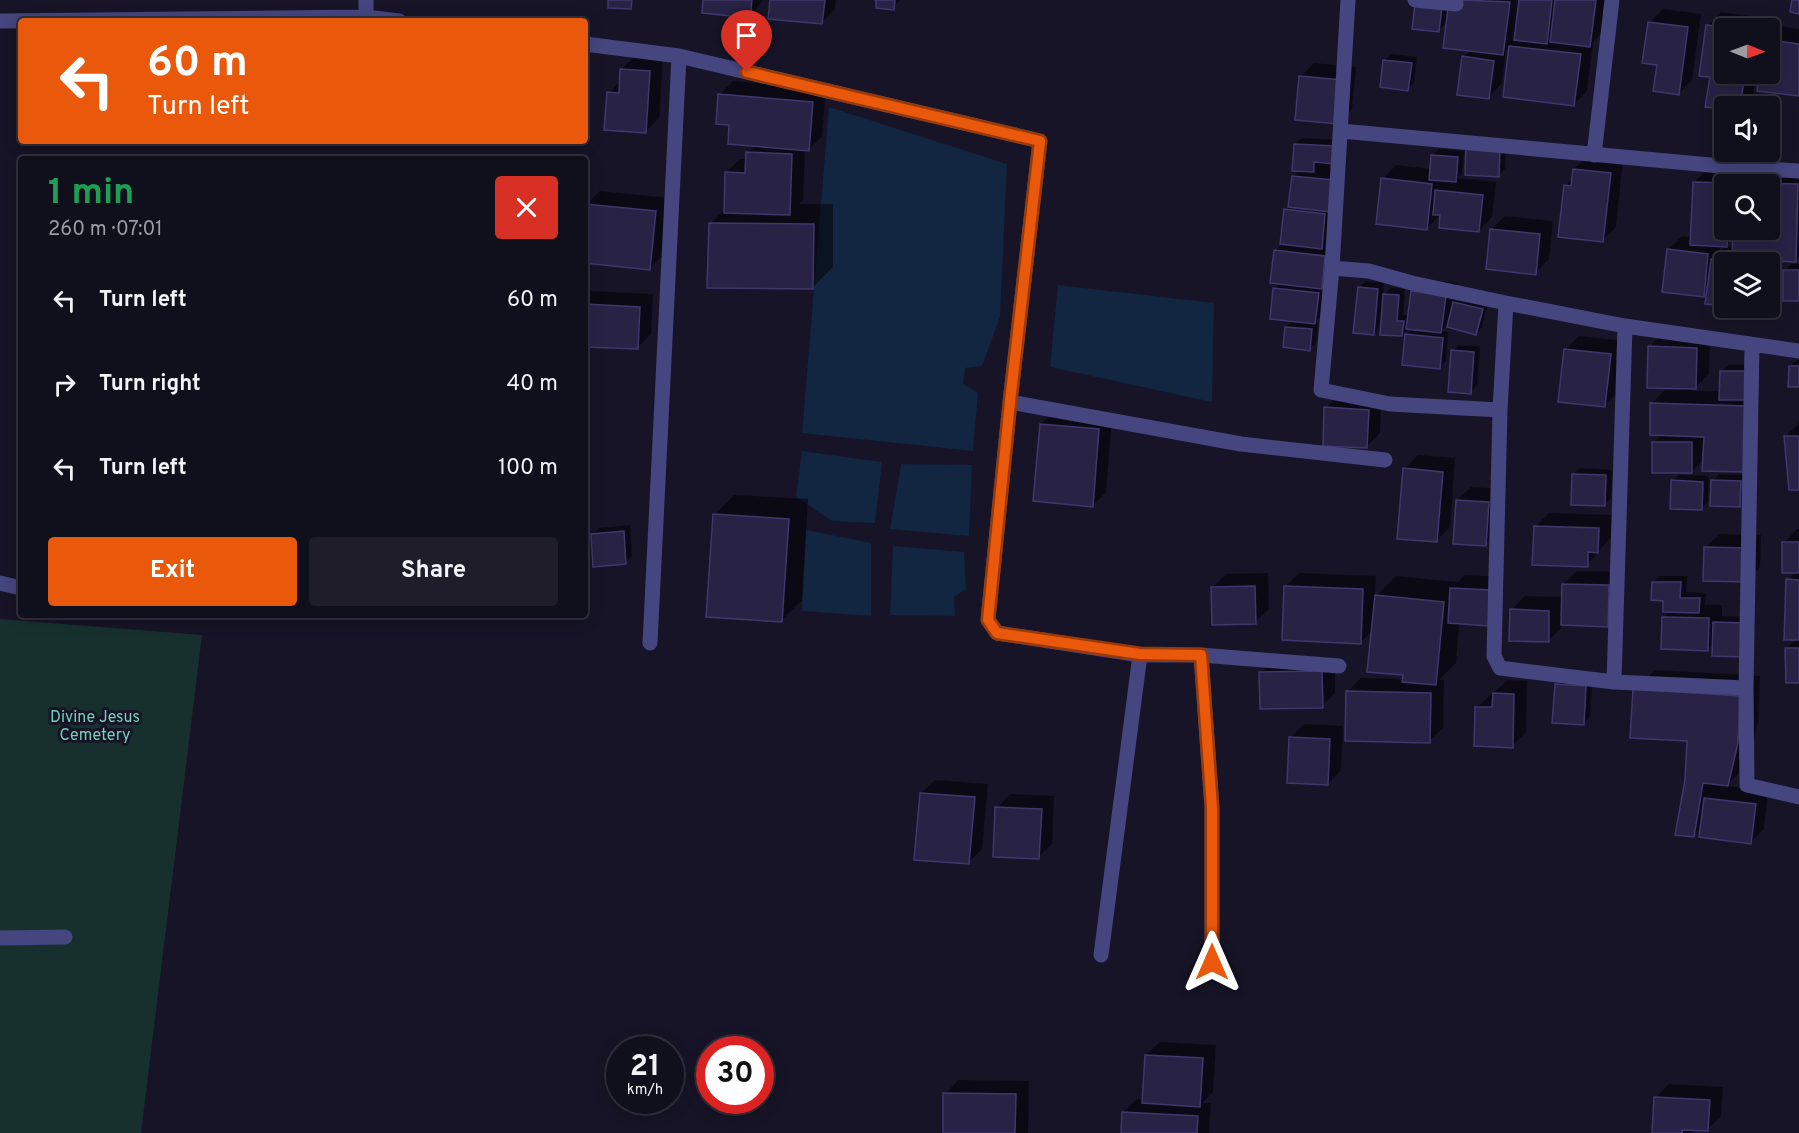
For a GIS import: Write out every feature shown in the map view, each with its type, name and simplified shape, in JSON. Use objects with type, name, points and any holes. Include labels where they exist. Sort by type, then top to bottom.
[{"type":"street","points":[[366,0],[366,17]]},
{"type":"street","points":[[1348,0],[1332,268],[1322,390],[1390,404],[1500,410]]},
{"type":"street","points":[[1415,0],[1456,4]]},
{"type":"street","points":[[1594,155],[1612,0]]},
{"type":"street","points":[[274,18],[374,18]]},
{"type":"street","points":[[0,21],[18,21]]},
{"type":"street","points":[[588,44],[679,56],[1040,141],[988,620],[997,633],[1140,654],[1201,655],[1339,666]]},
{"type":"street","points":[[650,643],[679,56]]},
{"type":"street","points":[[1341,131],[1594,155],[1799,171]]},
{"type":"street","points":[[1332,268],[1369,271],[1412,283],[1625,326],[1799,351]]},
{"type":"street","points":[[1506,303],[1500,410],[1494,656],[1500,668],[1614,682],[1746,688]]},
{"type":"street","points":[[1614,682],[1625,326]]},
{"type":"street","points":[[1752,346],[1746,688],[1747,785],[1799,796]]},
{"type":"street","points":[[1010,402],[1241,444],[1385,460]]},
{"type":"street","points":[[0,583],[18,587]]},
{"type":"street","points":[[1101,955],[1140,654]]},
{"type":"street","points":[[1201,655],[1212,808],[1212,962]]},
{"type":"street","points":[[0,938],[65,937]]},
{"type":"green space","name":"Divine Jesus Cemetery","points":[[0,619],[202,635],[141,1133],[0,1133]]},
{"type":"water","points":[[829,107],[1007,164],[1000,317],[982,366],[965,368],[963,384],[978,393],[973,451],[802,433]]},
{"type":"water","points":[[1058,285],[1214,303],[1212,402],[1050,367]]},
{"type":"water","points":[[802,451],[882,462],[875,523],[832,521],[796,497]]},
{"type":"water","points":[[901,464],[972,465],[969,536],[890,529]]},
{"type":"water","points":[[806,530],[871,543],[871,616],[802,611]]},
{"type":"water","points":[[893,546],[964,552],[966,589],[954,597],[955,616],[890,615]]},
{"type":"building","points":[[608,0],[632,0],[631,9],[608,8]]},
{"type":"building","points":[[703,0],[752,0],[750,18],[702,13]]},
{"type":"building","points":[[770,0],[825,0],[822,24],[768,19]]},
{"type":"building","points":[[876,0],[895,0],[894,10],[876,8]]},
{"type":"building","points":[[1461,0],[1510,2],[1503,55],[1443,48],[1448,8]]},
{"type":"building","points":[[1519,0],[1552,0],[1547,44],[1514,40]]},
{"type":"building","points":[[1555,0],[1596,0],[1590,47],[1550,42]]},
{"type":"building","points":[[1792,0],[1799,0],[1799,14],[1790,12]]},
{"type":"building","points":[[1415,4],[1442,7],[1439,32],[1412,29]]},
{"type":"building","points":[[1648,22],[1688,27],[1679,95],[1653,91],[1657,65],[1642,63]]},
{"type":"building","points":[[1706,25],[1714,26],[1714,84],[1743,84],[1742,96],[1714,96],[1714,108],[1705,107],[1710,77],[1699,76]]},
{"type":"building","points":[[1780,41],[1799,44],[1799,96],[1757,91],[1758,84],[1780,84]]},
{"type":"building","points":[[1509,46],[1581,54],[1574,106],[1503,97]]},
{"type":"building","points":[[1462,56],[1494,61],[1489,99],[1457,95]]},
{"type":"building","points":[[1383,60],[1412,63],[1408,91],[1380,87]]},
{"type":"building","points":[[620,69],[650,71],[646,133],[604,130],[607,92],[619,93]]},
{"type":"building","points":[[1299,76],[1343,80],[1339,124],[1295,120]]},
{"type":"building","points":[[718,94],[813,102],[809,151],[728,144],[729,125],[716,124]]},
{"type":"building","points":[[1294,144],[1336,146],[1334,164],[1314,162],[1314,172],[1292,171]]},
{"type":"building","points":[[1466,146],[1500,148],[1499,177],[1465,175]]},
{"type":"building","points":[[746,152],[792,154],[790,215],[724,213],[725,172],[745,173]]},
{"type":"building","points":[[1431,155],[1458,157],[1456,182],[1429,180]]},
{"type":"building","points":[[1573,169],[1611,173],[1603,242],[1558,237],[1564,185],[1571,186]]},
{"type":"building","points":[[1292,176],[1333,180],[1330,212],[1288,207]]},
{"type":"building","points":[[1381,178],[1432,184],[1427,230],[1376,224]]},
{"type":"building","points":[[1693,182],[1714,183],[1714,240],[1727,240],[1727,247],[1690,245]]},
{"type":"building","points":[[1780,184],[1798,184],[1796,262],[1780,261],[1780,252],[1732,252],[1733,240],[1780,240]]},
{"type":"building","points":[[1435,190],[1483,195],[1479,232],[1439,228],[1440,215],[1433,215]]},
{"type":"building","points":[[588,204],[656,211],[650,270],[588,263]]},
{"type":"building","points":[[1284,209],[1325,214],[1322,249],[1280,244]]},
{"type":"building","points":[[709,223],[814,224],[813,289],[707,288]]},
{"type":"building","points":[[1490,229],[1540,234],[1536,275],[1486,269]]},
{"type":"building","points":[[1667,249],[1708,254],[1704,297],[1662,292]]},
{"type":"building","points":[[1274,250],[1325,256],[1322,289],[1270,283]]},
{"type":"building","points":[[1711,259],[1714,259],[1714,305],[1705,304]]},
{"type":"building","points":[[1783,270],[1799,270],[1799,301],[1783,301]]},
{"type":"building","points":[[1358,287],[1378,289],[1374,335],[1353,333]]},
{"type":"building","points":[[1273,288],[1319,293],[1315,324],[1270,319]]},
{"type":"building","points":[[1411,291],[1446,296],[1441,333],[1406,329]]},
{"type":"building","points":[[1383,294],[1399,295],[1397,321],[1404,321],[1402,336],[1380,335]]},
{"type":"building","points":[[1453,302],[1483,309],[1476,335],[1447,327]]},
{"type":"building","points":[[588,304],[640,307],[638,349],[588,347]]},
{"type":"building","points":[[1285,327],[1312,329],[1310,351],[1283,347]]},
{"type":"building","points":[[1405,334],[1443,338],[1440,369],[1402,365]]},
{"type":"building","points":[[1648,346],[1697,348],[1696,389],[1647,388]]},
{"type":"building","points":[[1564,349],[1611,354],[1605,407],[1558,402]]},
{"type":"building","points":[[1451,350],[1474,352],[1471,394],[1448,392]]},
{"type":"building","points":[[1789,366],[1799,366],[1799,387],[1788,387]]},
{"type":"building","points":[[1720,371],[1745,371],[1745,400],[1719,400]]},
{"type":"building","points":[[1650,403],[1746,406],[1744,472],[1702,471],[1704,437],[1650,435]]},
{"type":"building","points":[[1324,407],[1369,410],[1367,448],[1323,446]]},
{"type":"building","points":[[1040,424],[1099,429],[1093,507],[1033,501]]},
{"type":"building","points":[[1784,436],[1799,436],[1799,490],[1789,490]]},
{"type":"building","points":[[1652,442],[1692,442],[1692,473],[1652,473]]},
{"type":"building","points":[[1403,468],[1443,472],[1437,542],[1397,539]]},
{"type":"building","points":[[1572,474],[1606,475],[1605,506],[1571,505]]},
{"type":"building","points":[[1671,480],[1703,482],[1702,510],[1670,509]]},
{"type":"building","points":[[1711,480],[1741,481],[1740,507],[1710,506]]},
{"type":"building","points":[[1456,500],[1489,502],[1486,546],[1453,544]]},
{"type":"building","points":[[713,514],[789,519],[782,622],[706,617]]},
{"type":"building","points":[[1534,526],[1599,528],[1598,553],[1588,552],[1588,567],[1532,565]]},
{"type":"building","points":[[624,531],[626,564],[593,567],[591,534]]},
{"type":"building","points":[[1782,542],[1799,542],[1799,573],[1782,573]]},
{"type":"building","points":[[1704,547],[1748,548],[1747,582],[1703,581]]},
{"type":"building","points":[[1786,579],[1799,580],[1799,640],[1784,640]]},
{"type":"building","points":[[1652,582],[1681,582],[1680,598],[1700,598],[1699,613],[1663,612],[1663,601],[1651,600]]},
{"type":"building","points":[[1562,584],[1609,585],[1608,627],[1561,625]]},
{"type":"building","points":[[1255,586],[1256,624],[1212,625],[1211,587]]},
{"type":"building","points":[[1284,586],[1363,589],[1361,644],[1282,640]]},
{"type":"building","points":[[1450,588],[1491,590],[1489,626],[1448,623]]},
{"type":"building","points":[[1375,595],[1444,602],[1436,685],[1402,682],[1403,675],[1367,672]]},
{"type":"building","points":[[1510,609],[1549,611],[1549,642],[1509,641]]},
{"type":"building","points":[[1662,617],[1709,618],[1708,651],[1661,649]]},
{"type":"building","points":[[1713,622],[1746,623],[1744,657],[1712,656]]},
{"type":"building","points":[[1785,648],[1799,648],[1799,683],[1786,683]]},
{"type":"building","points":[[1322,671],[1323,708],[1260,709],[1259,672]]},
{"type":"building","points":[[1555,684],[1586,686],[1584,725],[1552,723]]},
{"type":"building","points":[[1633,689],[1740,696],[1738,743],[1728,786],[1703,783],[1694,837],[1675,835],[1685,780],[1687,741],[1630,738]]},
{"type":"building","points":[[1346,691],[1431,693],[1430,743],[1345,741]]},
{"type":"building","points":[[1493,693],[1514,694],[1513,748],[1474,746],[1475,707],[1492,707]]},
{"type":"building","points":[[1289,737],[1330,739],[1328,785],[1287,783]]},
{"type":"building","points":[[920,793],[975,797],[969,864],[914,860]]},
{"type":"building","points":[[1704,798],[1756,804],[1751,844],[1699,837]]},
{"type":"building","points":[[995,807],[1042,809],[1039,859],[993,857]]},
{"type":"building","points":[[1145,1055],[1203,1058],[1200,1107],[1142,1103]]},
{"type":"building","points":[[943,1093],[1016,1094],[1015,1133],[943,1133]]},
{"type":"building","points":[[1654,1097],[1710,1100],[1708,1131],[1682,1130],[1682,1133],[1652,1133]]},
{"type":"building","points":[[1122,1112],[1198,1116],[1197,1133],[1121,1133]]},
{"type":"route","points":[[747,72],[1040,141],[988,620],[997,633],[1140,654],[1201,655],[1212,808],[1212,962]]}]
